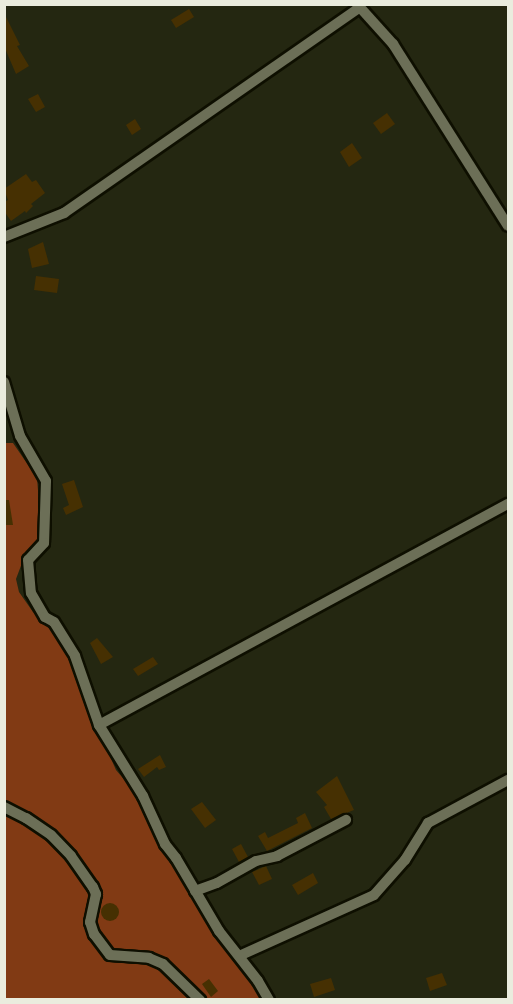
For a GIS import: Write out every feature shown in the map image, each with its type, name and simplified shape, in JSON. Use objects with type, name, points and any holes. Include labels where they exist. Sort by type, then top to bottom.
[{"type":"street","points":[[4,237],[64,213],[358,6],[393,44],[508,226]]},
{"type":"street","points":[[4,382],[20,436],[46,481],[44,543],[28,560],[31,593],[45,617],[54,622],[75,656],[99,724],[143,795],[165,844],[176,858],[219,931],[269,999]]},
{"type":"street","points":[[99,724],[508,504]]},
{"type":"street","points":[[239,956],[374,895],[405,860],[428,823],[508,780]]},
{"type":"street","points":[[4,807],[26,818],[51,835],[88,879],[96,894],[90,922],[94,934],[110,955],[149,958],[164,964],[200,999]]},
{"type":"street","points":[[195,891],[217,883],[256,861],[277,856],[346,820]]},
{"type":"shaded area","points":[[4,443],[13,443],[37,478],[42,539],[22,563],[16,579],[19,592],[33,612],[55,629],[71,658],[88,706],[116,770],[140,798],[162,845],[270,992],[260,999],[5,999]]},
{"type":"building","points":[[189,9],[194,17],[176,28],[171,20]]},
{"type":"building","points":[[4,13],[20,45],[17,46],[29,66],[16,74],[4,46]]},
{"type":"building","points":[[38,94],[45,107],[36,112],[28,99]]},
{"type":"building","points":[[387,113],[395,124],[381,134],[373,123]]},
{"type":"building","points":[[135,119],[141,129],[132,135],[126,125]]},
{"type":"building","points":[[352,143],[362,158],[349,167],[340,152]]},
{"type":"building","points":[[26,174],[32,182],[36,180],[45,193],[31,204],[33,206],[26,213],[25,211],[11,221],[4,211],[4,202],[8,200],[4,189]]},
{"type":"building","points":[[43,242],[49,264],[32,268],[28,249]]},
{"type":"building","points":[[36,276],[59,279],[57,293],[34,290]]},
{"type":"building","points":[[74,480],[83,507],[66,515],[63,508],[69,505],[62,484]]},
{"type":"building","points":[[4,500],[9,500],[13,525],[4,525]]},
{"type":"building","points":[[97,638],[113,657],[101,664],[90,643]]},
{"type":"building","points":[[153,657],[158,664],[138,676],[133,669]]},
{"type":"building","points":[[160,755],[166,767],[159,770],[157,767],[144,777],[138,769]]},
{"type":"building","points":[[337,776],[354,810],[331,819],[324,807],[327,805],[316,792]]},
{"type":"building","points":[[202,802],[216,820],[205,828],[191,809]]},
{"type":"building","points":[[305,813],[312,828],[267,851],[258,836],[265,832],[268,838],[298,823],[296,818]]},
{"type":"building","points":[[241,844],[248,857],[239,862],[232,849]]},
{"type":"building","points":[[266,866],[272,879],[259,885],[252,872]]},
{"type":"building","points":[[313,873],[318,883],[298,895],[292,885]]},
{"type":"building","points":[[110,903],[116,906],[119,912],[116,918],[110,921],[104,918],[101,912],[104,906]]},
{"type":"building","points":[[442,973],[447,985],[430,991],[426,978]]},
{"type":"building","points":[[331,978],[335,990],[314,997],[310,984]]},
{"type":"building","points":[[209,979],[218,991],[211,997],[202,984]]}]
